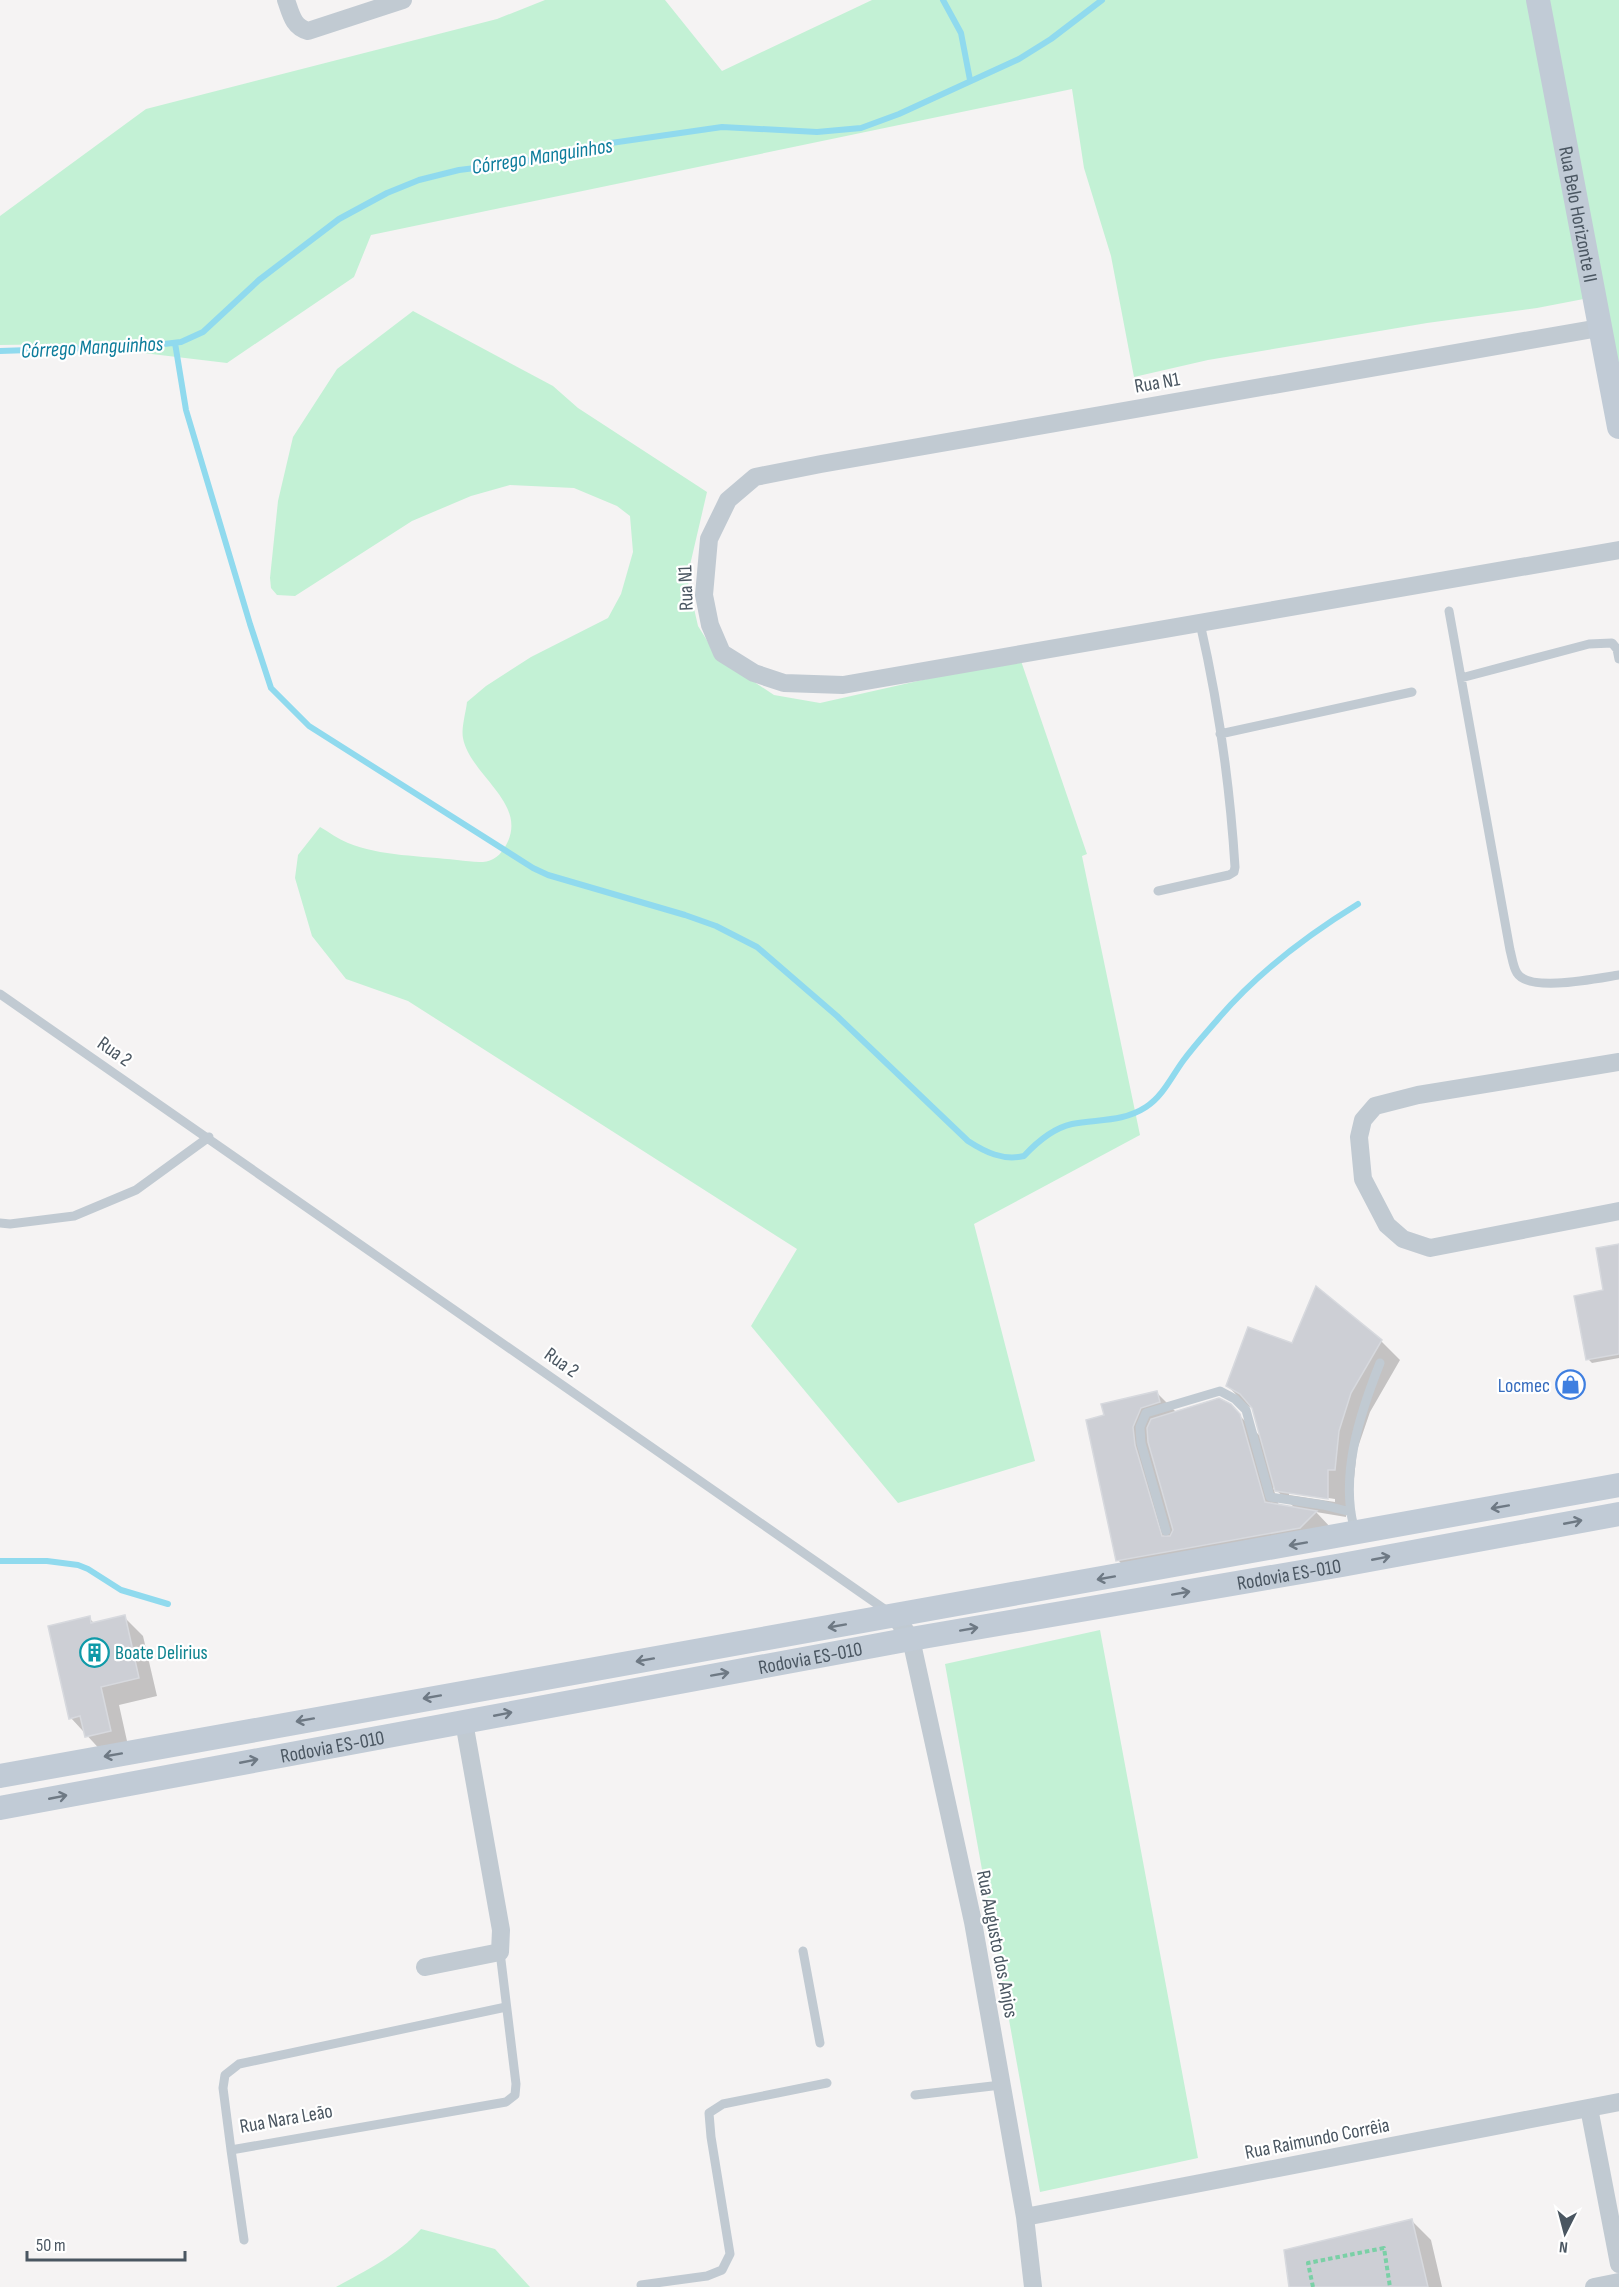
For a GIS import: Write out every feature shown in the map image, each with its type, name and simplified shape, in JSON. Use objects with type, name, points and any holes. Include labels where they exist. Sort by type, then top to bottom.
[{"type":"main road","name":"Rua Belo Horizonte II","points":[[1539,0],[1619,427]]},
{"type":"main road","name":"Rodovia ES-010","points":[[4,1774],[895,1616],[1353,1523],[1619,1485]]},
{"type":"main road","name":"Rodovia ES-010","points":[[0,1808],[911,1639],[1331,1567],[1619,1514]]},
{"type":"street","points":[[286,0],[293,20],[300,28],[308,31],[403,0]]},
{"type":"street","name":"Rua N1","points":[[1599,327],[832,461],[755,477],[728,500],[709,539],[704,570],[704,595],[710,625],[722,653],[754,673],[784,683],[843,685],[1619,550]]},
{"type":"street","points":[[1619,1062],[1418,1095],[1376,1106],[1364,1120],[1359,1137],[1363,1179],[1387,1225],[1402,1239],[1430,1248],[1619,1211]]},
{"type":"street","name":"Rua Augusto dos Anjos","points":[[895,1616],[911,1639],[973,1922],[1025,2217],[1033,2287]]},
{"type":"street","name":"Rua Nara Leão","points":[[464,1722],[501,1930],[500,1952]]},
{"type":"street","points":[[425,1967],[500,1952]]},
{"type":"street","name":"Rua Raimundo Corrêia","points":[[1025,2217],[1619,2102]]},
{"type":"street","points":[[1589,2108],[1619,2264]]},
{"type":"street","points":[[1594,2287],[1619,2282]]},
{"type":"lane","points":[[1449,611],[1516,973],[1523,980],[1542,983],[1619,975]]},
{"type":"lane","points":[[1158,891],[1229,876],[1234,872],[1231,813],[1220,734],[1200,623]]},
{"type":"lane","points":[[1461,678],[1589,644],[1605,642],[1612,643],[1617,649],[1619,659]]},
{"type":"lane","points":[[1220,734],[1412,692]]},
{"type":"lane","name":"Rua 2","points":[[0,994],[209,1137],[895,1616]]},
{"type":"lane","points":[[0,1222],[10,1224],[74,1216],[136,1190],[209,1137]]},
{"type":"lane","points":[[1353,1523],[1350,1482],[1354,1445],[1363,1408],[1380,1363]]},
{"type":"lane","points":[[1166,1531],[1141,1443],[1140,1427],[1146,1413],[1220,1391],[1235,1399],[1246,1410],[1270,1497],[1323,1505],[1353,1523]]},
{"type":"lane","points":[[803,1951],[820,2043]]},
{"type":"lane","name":"Rua Nara Leão","points":[[500,1952],[516,2084],[515,2095],[506,2102],[231,2150],[224,2088],[225,2074],[239,2064],[506,2007]]},
{"type":"lane","points":[[641,2285],[708,2276],[722,2270],[730,2254],[709,2113],[723,2104],[827,2083]]},
{"type":"lane","points":[[915,2095],[1000,2085]]},
{"type":"lane","points":[[231,2150],[244,2240]]},
{"type":"path","points":[[1312,2287],[1308,2263],[1384,2248],[1390,2287]]},
{"type":"green space","points":[[545,0],[665,0],[722,71],[872,0],[1619,0],[1619,383],[1594,297],[1208,360],[1134,377],[1111,256],[1084,168],[1072,89],[371,235],[354,277],[227,363],[68,344],[0,345],[0,216],[146,109],[497,19]]},
{"type":"green space","points":[[413,311],[553,386],[578,408],[707,492],[687,578],[698,626],[718,658],[774,695],[820,703],[1020,658],[1087,854],[1082,856],[1140,1135],[974,1224],[1035,1461],[898,1503],[751,1326],[797,1249],[408,1001],[346,979],[312,936],[295,878],[298,855],[320,827],[348,843],[373,851],[478,862],[495,858],[500,853],[511,832],[510,817],[505,804],[468,752],[463,738],[467,702],[486,686],[531,657],[608,618],[621,594],[633,552],[630,516],[617,506],[574,488],[510,485],[471,496],[412,521],[295,596],[277,595],[271,588],[270,578],[278,501],[293,437],[337,369]]},
{"type":"green space","points":[[1100,1630],[1198,2158],[1040,2192],[945,1664]]},
{"type":"green space","points":[[421,2229],[495,2249],[530,2287],[336,2287],[392,2255]]},
{"type":"building","points":[[1619,1244],[1619,1354],[1586,1360],[1574,1296],[1603,1290],[1596,1248]]},
{"type":"building","points":[[1316,1286],[1382,1340],[1351,1393],[1339,1431],[1335,1470],[1328,1470],[1328,1499],[1275,1491],[1252,1408],[1240,1394],[1226,1386],[1248,1327],[1292,1343]]},
{"type":"building","points":[[1157,1391],[1160,1402],[1141,1408],[1133,1427],[1135,1445],[1162,1536],[1170,1536],[1173,1530],[1148,1442],[1147,1428],[1151,1419],[1219,1398],[1231,1404],[1240,1414],[1265,1502],[1317,1511],[1300,1528],[1116,1561],[1086,1420],[1104,1415],[1101,1404]]},
{"type":"building","name":"Boate Delirius","points":[[125,1615],[139,1678],[101,1687],[111,1731],[85,1737],[80,1716],[69,1719],[48,1626],[90,1616],[91,1623]]},
{"type":"building","points":[[1412,2219],[1428,2287],[1289,2287],[1284,2250]]},
{"type":"waterway","points":[[943,0],[961,33],[970,80]]},
{"type":"waterway","name":"Córrego Manguinhos","points":[[0,351],[147,346],[181,342],[203,332],[259,280],[339,219],[387,193],[419,180],[459,170],[517,163],[611,143],[722,127],[817,132],[861,128],[899,114],[1019,59],[1051,39],[1102,0]]},
{"type":"waterway","points":[[175,343],[186,410],[271,688],[309,726],[533,868],[548,875],[685,915],[716,926],[757,947],[837,1016],[968,1141],[988,1152],[1009,1157],[1024,1156],[1046,1137],[1065,1126],[1120,1118],[1146,1107],[1162,1092],[1200,1040],[1249,986],[1301,942],[1358,904]]},
{"type":"waterway","points":[[0,1561],[47,1561],[78,1565],[121,1590],[168,1604]]},
{"type":"place","name":"Locmec","points":[[1571,1385]]},
{"type":"place","name":"Boate Delirius","points":[[94,1652]]}]
